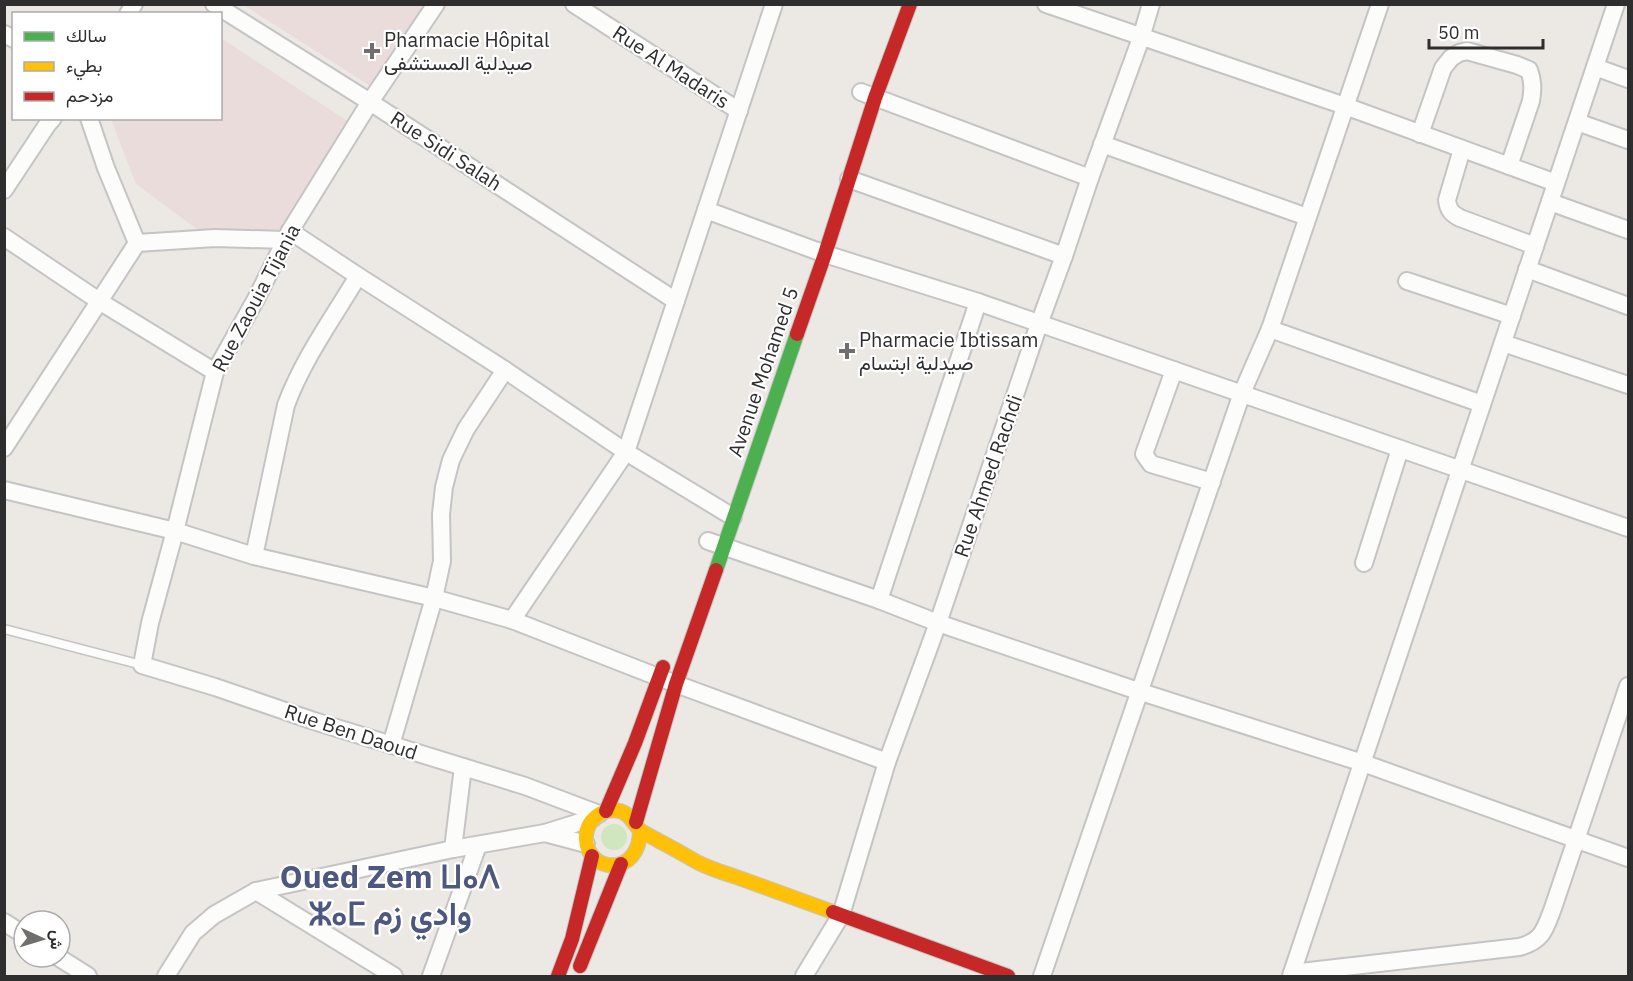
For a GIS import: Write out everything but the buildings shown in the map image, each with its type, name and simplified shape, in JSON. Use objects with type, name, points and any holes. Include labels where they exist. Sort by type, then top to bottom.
[{"type":"main road","name":"Avenue Mohamed 5","points":[[638,826],[655,753],[676,684],[717,526],[813,250],[849,179],[864,93],[910,4]]},
{"type":"main road","points":[[558,976],[572,939],[589,850],[586,830],[600,814],[635,743],[667,655]]},
{"type":"main road","points":[[600,814],[615,810],[623,812],[630,816],[638,826],[701,864],[1008,976]]},
{"type":"main road","points":[[576,976],[588,945],[638,850],[641,840],[638,826]]},
{"type":"main road","points":[[589,850],[600,862],[610,865],[632,860]]},
{"type":"main road","points":[[667,861],[701,864]]},
{"type":"street","name":"Rue Sidi Salah","points":[[214,4],[370,102],[676,301]]},
{"type":"street","name":"Rue Zaouia Tijania","points":[[142,665],[150,623],[215,372],[256,299],[288,235],[370,102],[436,4]]},
{"type":"street","name":"Rue Al Madaris","points":[[574,4],[739,111]]},
{"type":"street","points":[[512,620],[626,452],[774,4]]},
{"type":"street","points":[[1046,4],[1070,8],[1141,38],[1345,106],[1556,183]]},
{"type":"street","name":"Rue Ahmed Rachdi","points":[[804,976],[841,915],[887,762],[938,623],[1151,4]]},
{"type":"street","points":[[1042,976],[1242,393],[1270,329],[1380,4]]},
{"type":"street","points":[[1616,4],[1292,975],[1519,947],[1537,940],[1544,931],[1629,686]]},
{"type":"street","points":[[1420,134],[1443,68],[1451,58],[1467,51],[1517,65],[1529,70],[1533,79],[1533,91],[1509,166]]},
{"type":"street","points":[[1595,67],[1629,79]]},
{"type":"street","points":[[864,93],[1090,178]]},
{"type":"street","points":[[4,190],[51,120]]},
{"type":"street","points":[[90,120],[106,168],[137,243]]},
{"type":"street","points":[[1576,122],[1629,140]]},
{"type":"street","points":[[1102,144],[1307,217]]},
{"type":"street","points":[[1462,149],[1447,201],[1448,209],[1455,216],[1535,246]]},
{"type":"street","points":[[849,179],[1064,256]]},
{"type":"street","points":[[1550,202],[1629,230]]},
{"type":"street","points":[[706,210],[813,250],[978,303],[1629,528]]},
{"type":"street","points":[[137,243],[288,235],[358,276],[505,370],[626,452],[717,526],[879,600],[938,623],[1141,692],[1363,763],[1629,858]]},
{"type":"street","points":[[4,237],[99,301],[215,372]]},
{"type":"street","points":[[4,448],[10,425],[99,301],[137,243]]},
{"type":"street","points":[[1527,269],[1629,306]]},
{"type":"street","points":[[254,556],[286,405],[304,364],[358,276]]},
{"type":"street","points":[[1407,281],[1512,316]]},
{"type":"street","points":[[879,600],[978,303]]},
{"type":"street","points":[[1270,329],[1482,404]]},
{"type":"street","points":[[1503,343],[1629,385]]},
{"type":"street","points":[[391,745],[434,598],[442,561],[441,514],[444,487],[452,460],[466,429],[505,370]]},
{"type":"street","points":[[1174,370],[1144,454],[1151,464],[1212,482]]},
{"type":"street","points":[[1364,563],[1400,449]]},
{"type":"street","points":[[4,490],[175,531],[254,556],[434,598],[512,620],[660,678],[887,762]]},
{"type":"street","name":"Rue Ben Daoud","points":[[142,665],[525,786],[600,814]]},
{"type":"street","points":[[453,849],[463,767]]},
{"type":"street","points":[[166,976],[193,933],[214,915],[256,891],[453,849],[545,833],[600,814]]},
{"type":"street","points":[[545,833],[589,850]]},
{"type":"street","points":[[431,976],[478,845]]},
{"type":"street","points":[[256,891],[394,976]]},
{"type":"street","points":[[72,966],[88,976]]},
{"type":"lane","points":[[4,629],[142,665]]},
{"type":"shaded area","points":[[244,5],[429,5],[375,89]]},
{"type":"shaded area","points":[[222,39],[355,126],[281,234],[205,235],[136,184],[111,120],[222,120]]},
{"type":"green space","points":[[614,824],[623,828],[627,837],[623,846],[614,850],[605,846],[601,837],[605,828]]},
{"type":"traffic: fast","points":[[716,570],[797,334]]},
{"type":"traffic: slow","points":[[640,830],[638,845],[632,856],[623,863],[604,864],[595,859],[589,851],[586,839],[588,826],[601,813],[620,811],[629,816],[643,832],[699,863],[833,912]]},
{"type":"traffic: jam","points":[[797,334],[875,98],[910,4]]},
{"type":"traffic: jam","points":[[636,822],[676,684],[716,570]]},
{"type":"traffic: jam","points":[[606,811],[635,743],[663,667]]},
{"type":"traffic: jam","points":[[558,976],[572,939],[592,856]]},
{"type":"traffic: jam","points":[[580,966],[621,864]]},
{"type":"traffic: jam","points":[[833,912],[1008,976]]},
{"type":"place","name":"Pharmacie Hôpital صيدلية المستشفى","points":[[372,51]]},
{"type":"place","name":"Pharmacie Ibtissam صيدلية ابتسام","points":[[847,351]]},
{"type":"district","name":"Oued Zem ⵡⴰⴷ ⵣⴰⵎ وادي زم","points":[[390,896]]}]
